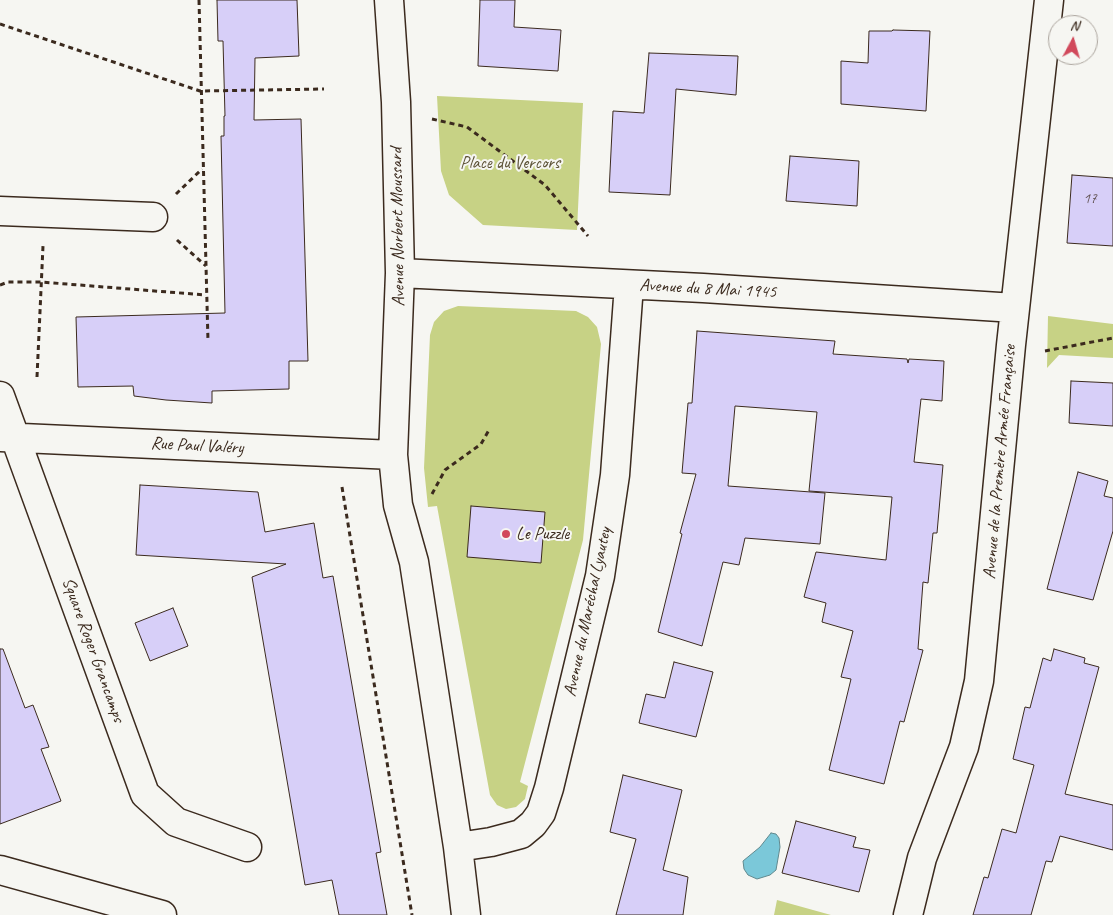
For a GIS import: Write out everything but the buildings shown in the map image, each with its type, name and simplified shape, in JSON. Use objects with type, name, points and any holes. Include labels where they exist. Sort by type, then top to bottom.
[{"type":"street","name":"Avenue Norbert Moussard","points":[[389,0],[396,102],[400,273],[393,455]]},
{"type":"street","name":"Avenue de la Premère Armée Française","points":[[908,915],[922,858],[964,746],[979,681],[1011,345],[1049,0]]},
{"type":"street","points":[[0,211],[153,217]]},
{"type":"street","name":"Avenue du 8 Mai 1945","points":[[400,273],[703,288],[1015,308]]},
{"type":"street","name":"Avenue du Maréchal Lyautey","points":[[458,847],[491,842],[521,834],[533,824],[541,813],[549,788],[600,576],[614,474],[629,285]]},
{"type":"street","name":"Square Roger Grancamps","points":[[0,396],[8,437],[145,794],[176,822],[247,847]]},
{"type":"street","name":"Rue Paul Valéry","points":[[8,437],[393,455]]},
{"type":"street","points":[[393,455],[398,505],[414,562],[458,847],[466,915]]},
{"type":"street","points":[[0,870],[162,915]]},
{"type":"path","points":[[199,0],[208,341]]},
{"type":"path","points":[[0,24],[200,91],[324,88]]},
{"type":"path","points":[[432,119],[467,127],[537,179],[545,185],[588,236]]},
{"type":"path","points":[[37,377],[46,213]]},
{"type":"path","points":[[0,285],[8,282],[41,282],[206,295]]},
{"type":"path","points":[[1011,345],[1045,351],[1113,338]]},
{"type":"path","points":[[431,497],[445,470],[468,451],[481,444],[489,430]]},
{"type":"path","points":[[342,483],[341,490],[412,915]]},
{"type":"green space","name":"Place du Vercors","points":[[437,96],[583,103],[577,230],[483,225],[449,195],[441,171]]},
{"type":"green space","points":[[458,306],[576,311],[588,317],[597,327],[601,344],[583,540],[520,782],[528,786],[525,799],[516,807],[506,809],[497,805],[490,795],[437,506],[428,507],[424,468],[430,335],[434,322],[444,311]]},
{"type":"green space","points":[[1048,316],[1113,324],[1113,358],[1059,355],[1047,368]]},
{"type":"green space","points":[[777,900],[831,915],[774,915]]},
{"type":"water","points":[[771,833],[776,834],[779,838],[780,847],[776,870],[770,875],[757,879],[748,875],[744,869],[743,861],[760,847]]},
{"type":"place","name":"Le Puzzle","points":[[506,534]]}]
